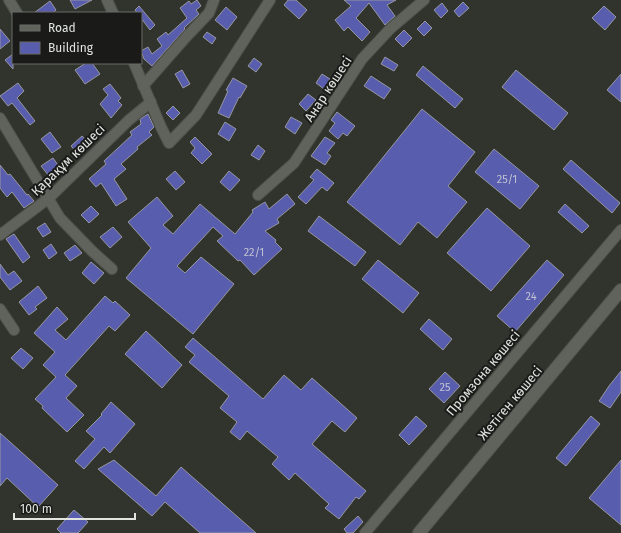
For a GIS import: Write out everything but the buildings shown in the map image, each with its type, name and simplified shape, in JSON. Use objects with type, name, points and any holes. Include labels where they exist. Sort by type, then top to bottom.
[{"type":"street","points":[[9,0],[16,12]]},
{"type":"street","points":[[107,0],[112,12]]},
{"type":"street","points":[[143,86],[208,13],[214,0]]},
{"type":"street","points":[[134,64],[169,143],[196,115],[270,0]]},
{"type":"street","name":"Анар көшесі","points":[[258,195],[294,163],[362,59],[390,29],[424,0]]},
{"type":"street","name":"Қарақұм көшесі","points":[[0,235],[50,198],[128,120],[151,102]]},
{"type":"street","points":[[0,118],[50,198],[60,218],[92,251],[112,268]]},
{"type":"street","name":"Промзона көшесі","points":[[366,533],[621,230]]},
{"type":"street","name":"Жетіген көшесі","points":[[419,533],[621,290]]},
{"type":"street","points":[[0,309],[14,330]]}]
